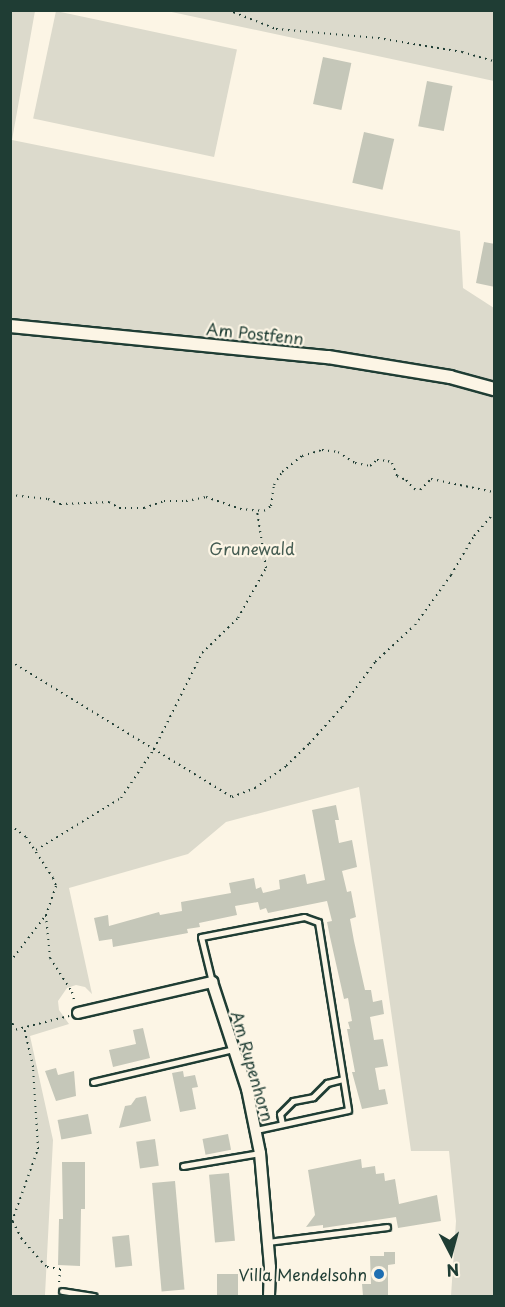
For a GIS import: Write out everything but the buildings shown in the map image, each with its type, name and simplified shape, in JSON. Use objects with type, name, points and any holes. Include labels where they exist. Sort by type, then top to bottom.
[{"type":"street","name":"Am Postfenn","points":[[10,326],[328,357],[439,375],[495,389]]},
{"type":"street","points":[[78,1014],[212,982]]},
{"type":"street","name":"Am Rupenhorn","points":[[212,982],[235,1049],[256,1130],[268,1242],[269,1296]]},
{"type":"lane","points":[[212,982],[201,937],[304,917],[318,922],[348,1110],[256,1130]]},
{"type":"lane","points":[[93,1082],[235,1049]]},
{"type":"lane","points":[[282,1124],[280,1114],[293,1101],[313,1097],[327,1083],[343,1079]]},
{"type":"lane","points":[[183,1166],[260,1153]]},
{"type":"lane","points":[[268,1242],[387,1227]]},
{"type":"lane","points":[[62,1291],[94,1296]]},
{"type":"path","points":[[228,10],[276,29],[378,38],[462,52],[495,61]]},
{"type":"path","points":[[10,495],[48,499],[60,504],[109,502],[119,508],[144,508],[164,501],[186,501],[206,497],[240,509],[257,511],[271,506],[274,485],[282,472],[302,456],[322,450],[338,452],[355,463],[370,466],[377,460],[388,461],[392,463],[397,476],[406,480],[414,489],[420,490],[431,479],[495,492]]},
{"type":"path","points":[[36,850],[121,798],[154,748],[202,653],[238,618],[266,568],[257,511]]},
{"type":"path","points":[[10,661],[232,797],[255,788],[286,766],[309,744],[342,707],[375,662],[415,625],[452,575],[474,536],[495,513]]},
{"type":"path","points":[[10,825],[26,837],[36,850],[50,870],[56,886],[46,915],[10,962]]},
{"type":"path","points":[[10,1030],[78,1014],[72,992],[50,958],[46,915]]},
{"type":"path","points":[[10,1018],[15,1029]]},
{"type":"path","points":[[10,1227],[38,1149],[33,1067],[24,1027]]},
{"type":"path","points":[[12,1217],[21,1238],[41,1262],[47,1267],[60,1269],[58,1290],[62,1291]]},
{"type":"green space","name":"Grunewald","points":[[10,11],[35,11],[12,140],[460,231],[463,288],[494,308],[494,1296],[451,1296],[456,1221],[449,1151],[411,1151],[359,787],[226,822],[188,854],[69,888],[92,994],[85,987],[76,985],[67,988],[58,1001],[59,1010],[69,1024],[30,1036],[53,1140],[45,1295],[50,1296],[11,1296]]},
{"type":"green space","points":[[56,11],[237,49],[214,157],[33,119]]},
{"type":"green space","points":[[167,11],[494,11],[494,81]]},
{"type":"place","name":"Villa Mendelsohn","points":[[379,1274]]}]
